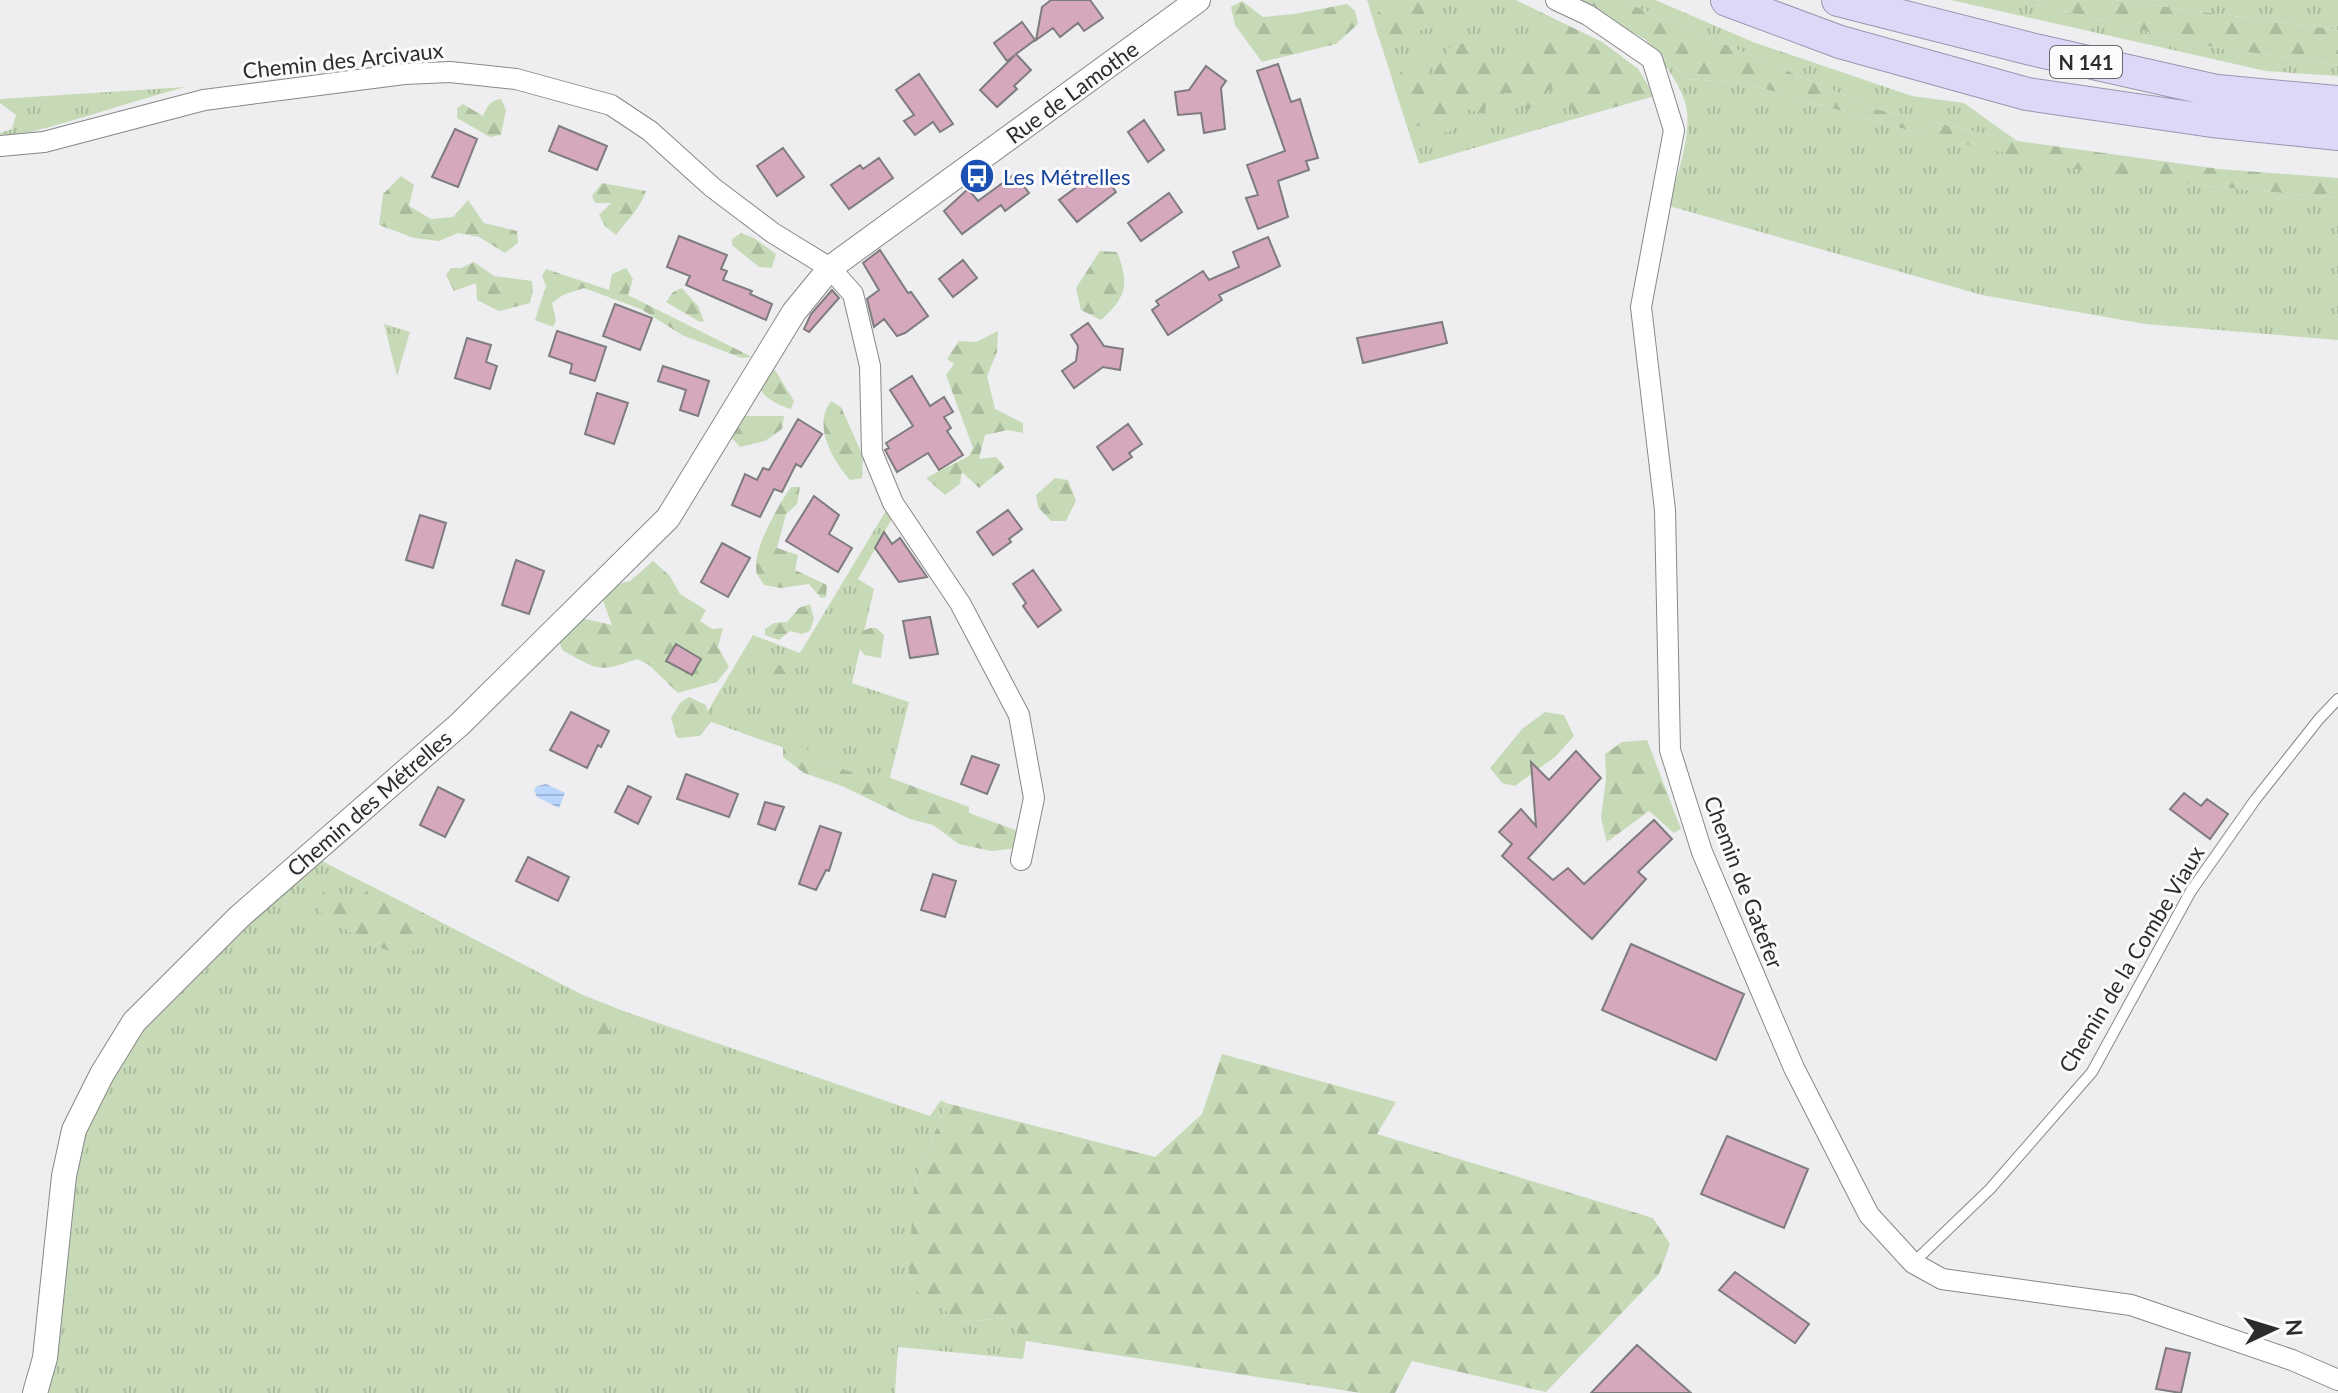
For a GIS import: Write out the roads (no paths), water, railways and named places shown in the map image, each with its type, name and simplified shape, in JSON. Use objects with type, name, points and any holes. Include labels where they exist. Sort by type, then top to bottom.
[{"type":"highway","name":"N 141","points":[[1727,0],[1840,42],[2027,94],[2212,121],[2338,134]]},
{"type":"highway","name":"N 141","points":[[1838,0],[2031,49],[2217,91],[2338,102]]},
{"type":"street","name":"Rue de Lamothe","points":[[830,268],[1198,0]]},
{"type":"street","name":"Chemin de Gatefer","points":[[1556,0],[1588,15],[1652,59],[1674,130],[1641,307],[1665,510],[1670,750],[1702,852],[1794,1068],[1869,1215],[1913,1263],[1942,1279],[2131,1305],[2292,1360],[2338,1380]]},
{"type":"street","name":"Chemin des Arcivaux","points":[[0,146],[44,142],[204,100],[404,74],[450,72],[516,79],[611,105],[650,131],[712,187],[773,233],[830,268]]},
{"type":"street","points":[[830,268],[853,294],[870,366],[872,452],[893,503],[960,603],[1019,715],[1034,798],[1021,860]]},
{"type":"street","name":"Chemin des Métrelles","points":[[35,1393],[45,1358],[64,1176],[74,1130],[102,1074],[134,1022],[239,917],[460,724],[668,518],[794,312],[830,268]]},
{"type":"lane","name":"Chemin de la Combe Viaux","points":[[1913,1263],[1990,1189],[2092,1072],[2191,891],[2255,800],[2338,699]]},
{"type":"water","points":[[546,784],[565,793],[559,808],[537,797],[534,790]]},
{"type":"place","name":"Les Métrelles","points":[[977,176]]}]
